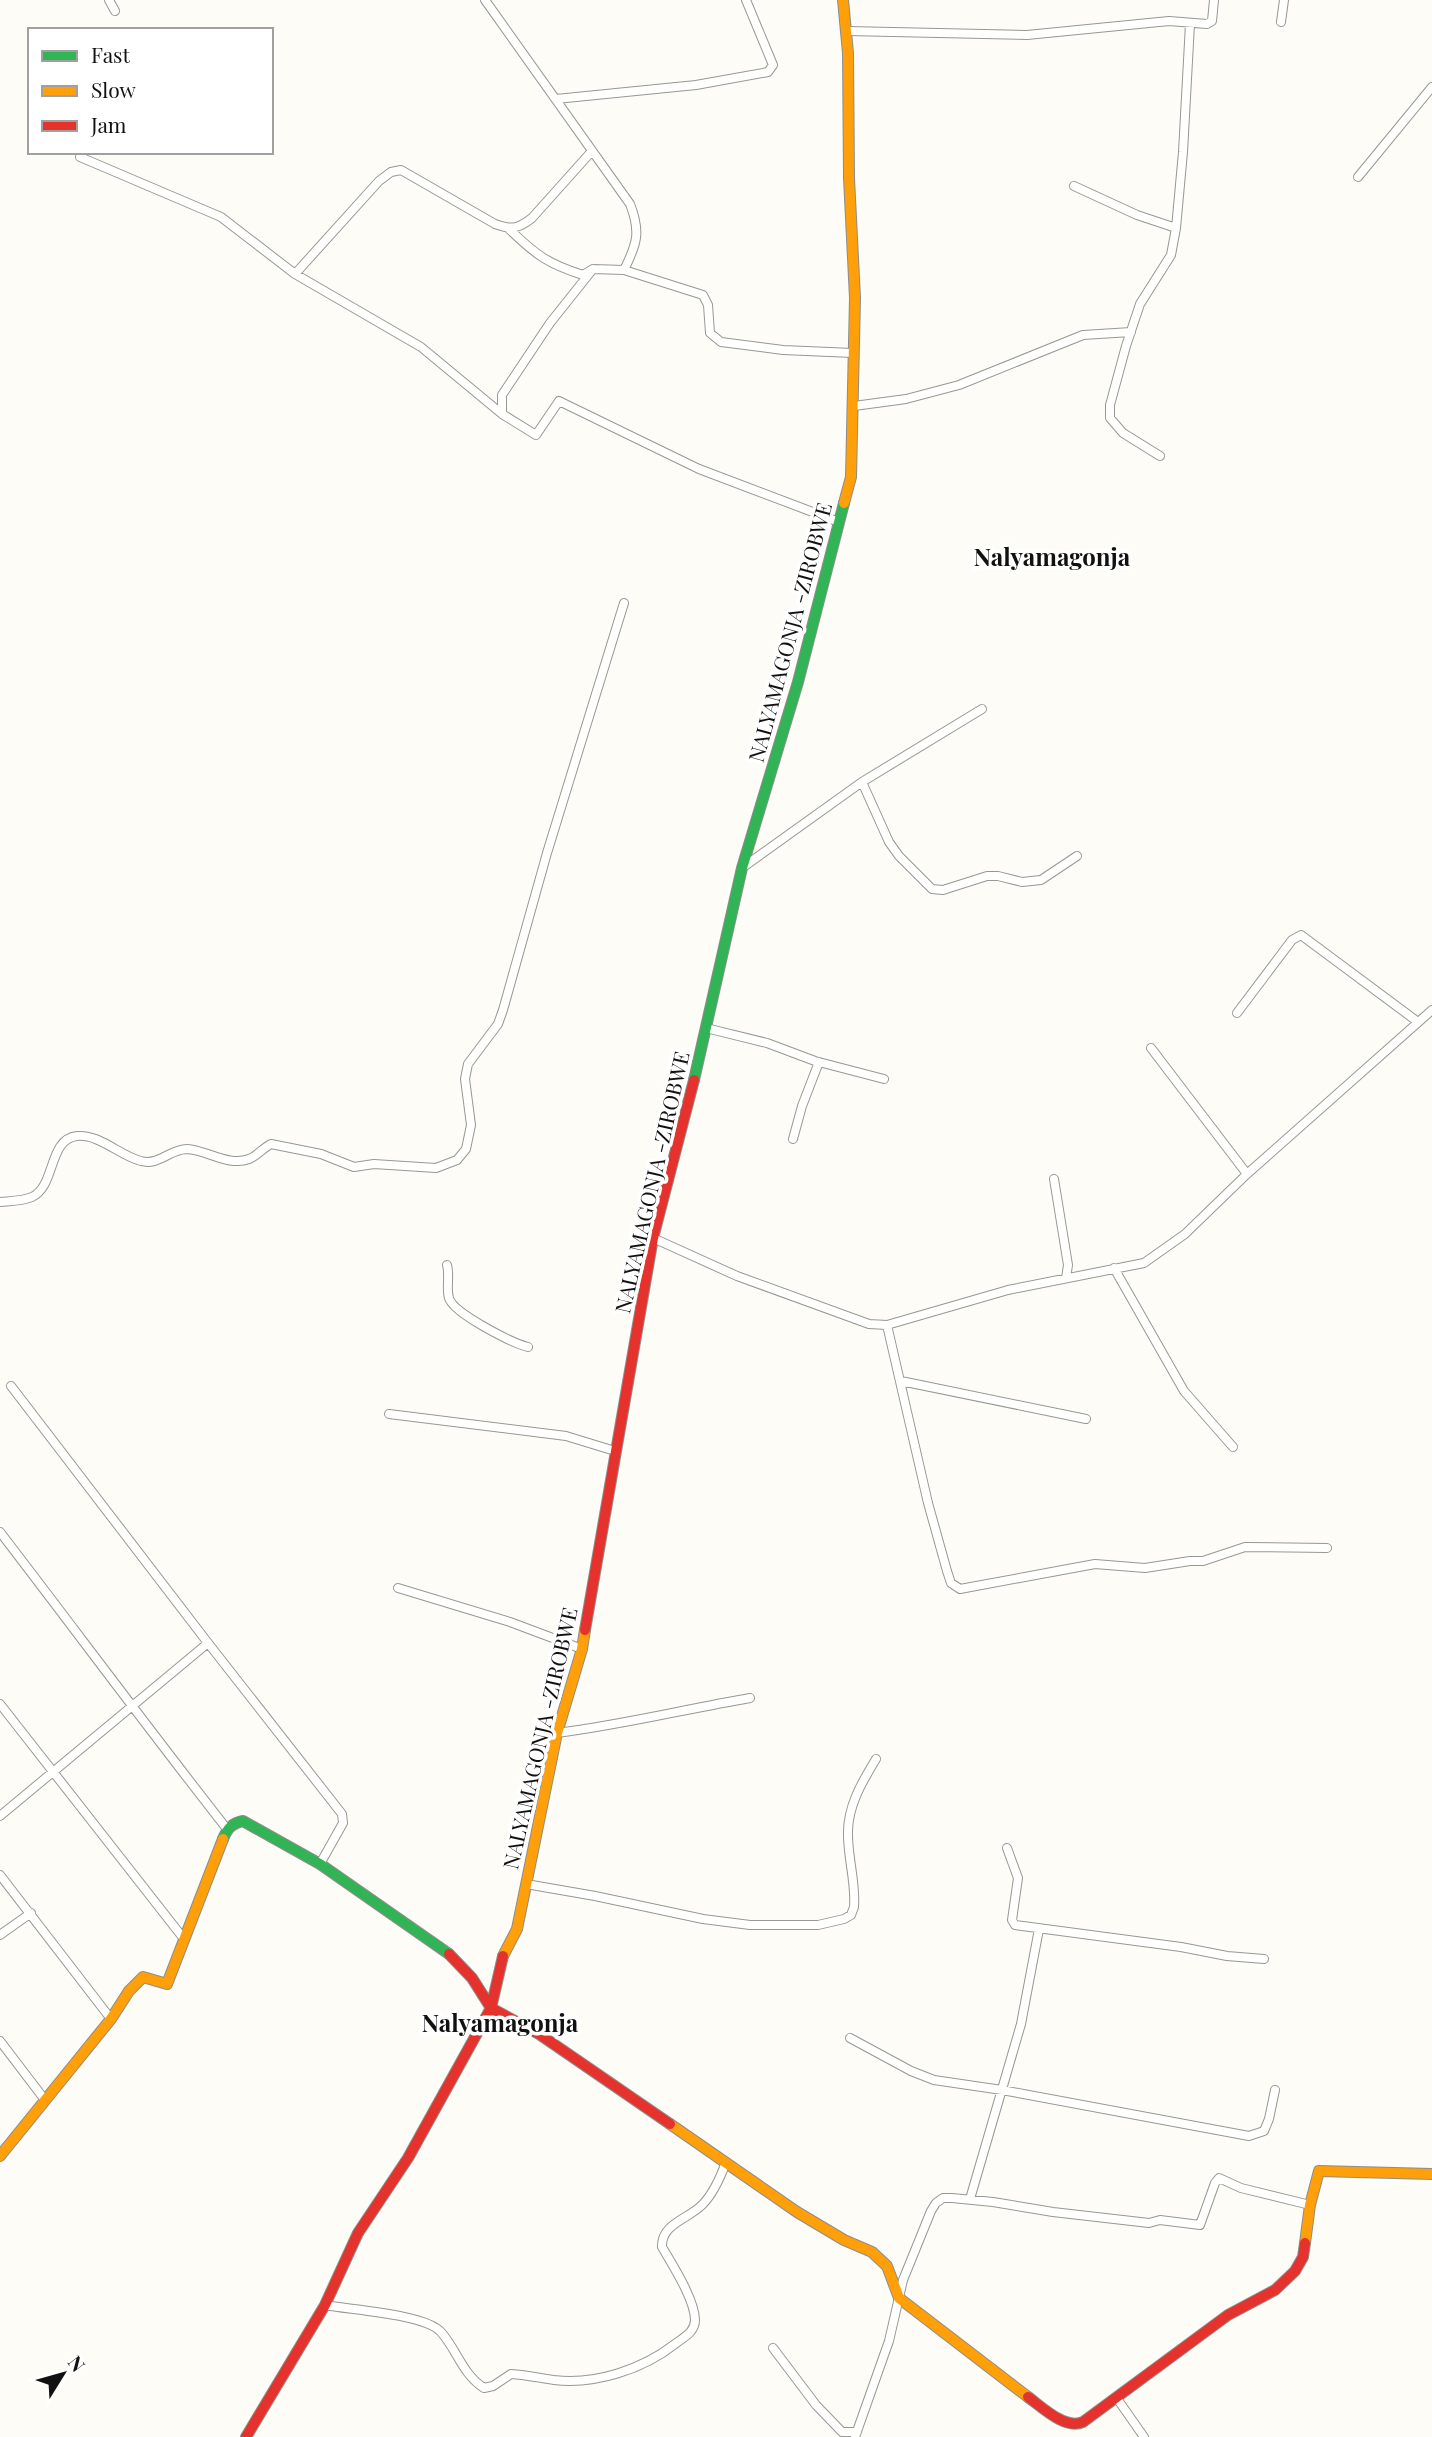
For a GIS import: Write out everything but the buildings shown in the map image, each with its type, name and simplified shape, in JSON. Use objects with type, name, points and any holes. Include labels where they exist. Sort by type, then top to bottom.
[{"type":"street","points":[[109,0],[115,11]]},
{"type":"street","points":[[485,0],[630,204],[637,222],[637,240],[624,270]]},
{"type":"street","points":[[556,99],[696,85],[768,72],[773,65],[746,0]]},
{"type":"street","name":"NALYAMAGONJA -ZIROBWE","points":[[246,2437],[325,2305],[358,2233],[408,2158],[491,2008],[502,1958],[517,1929],[557,1733],[582,1649],[653,1238],[692,1090],[742,868],[798,682],[851,477],[855,298],[849,178],[847,31],[843,0]]},
{"type":"street","points":[[847,31],[1027,35],[1168,20],[1190,24],[1210,22],[1214,0]]},
{"type":"street","points":[[1281,22],[1284,0]]},
{"type":"street","points":[[1160,456],[1123,433],[1110,418],[1110,405],[1140,304],[1171,255],[1176,228],[1190,24]]},
{"type":"street","points":[[1358,177],[1432,87]]},
{"type":"street","points":[[509,229],[521,226],[532,218],[592,151]]},
{"type":"street","points":[[80,157],[221,218],[295,274],[421,347],[502,414],[536,435],[559,401],[699,469],[839,522]]},
{"type":"street","points":[[295,274],[379,181],[391,172],[401,170],[509,229],[535,255],[549,263],[583,275],[593,269],[624,270],[703,295],[708,305],[710,333],[721,342],[783,350],[853,353]]},
{"type":"street","points":[[1074,186],[1137,215],[1176,228]]},
{"type":"street","points":[[502,414],[502,395],[550,323],[593,269]]},
{"type":"street","points":[[854,406],[906,399],[959,385],[1083,335],[1131,332]]},
{"type":"street","points":[[0,1202],[31,1198],[44,1189],[56,1153],[64,1142],[74,1136],[88,1137],[141,1161],[154,1162],[185,1149],[221,1158],[251,1159],[271,1144],[321,1154],[354,1167],[373,1164],[436,1168],[457,1160],[466,1149],[471,1125],[465,1079],[468,1064],[498,1024],[503,1010],[547,853],[624,603]]},
{"type":"street","points":[[742,868],[862,782],[982,709]]},
{"type":"street","points":[[862,782],[889,842],[932,889],[943,890],[987,876],[1022,882],[1041,880],[1077,856]]},
{"type":"street","points":[[1237,1013],[1292,940],[1301,935],[1418,1022]]},
{"type":"street","points":[[653,1238],[737,1276],[792,1297],[869,1324],[887,1325],[1008,1290],[1144,1263],[1185,1234],[1247,1174],[1432,1010]]},
{"type":"street","points":[[706,1028],[884,1079]]},
{"type":"street","points":[[1151,1048],[1247,1174]]},
{"type":"street","points":[[793,1139],[819,1062]]},
{"type":"street","points":[[1054,1179],[1068,1265],[1066,1278]]},
{"type":"street","points":[[447,1265],[450,1276],[448,1297],[455,1308],[467,1318],[527,1347]]},
{"type":"street","points":[[1114,1268],[1184,1391],[1233,1447]]},
{"type":"street","points":[[887,1325],[928,1503],[947,1572],[951,1583],[960,1589],[1095,1564],[1145,1567],[1203,1561],[1245,1547],[1327,1548]]},
{"type":"street","points":[[901,1381],[1086,1419]]},
{"type":"street","points":[[11,1386],[342,1814],[343,1823],[320,1864]]},
{"type":"street","points":[[389,1414],[566,1436],[615,1451]]},
{"type":"street","points":[[0,1532],[227,1829]]},
{"type":"street","points":[[398,1588],[510,1622],[582,1649]]},
{"type":"street","points":[[0,1816],[208,1643]]},
{"type":"street","points":[[557,1733],[602,1728],[667,1712],[750,1698]]},
{"type":"street","points":[[0,1704],[184,1939]]},
{"type":"street","points":[[526,1884],[729,1923],[818,1925],[844,1919],[851,1915],[855,1896],[848,1835],[851,1810],[861,1784],[876,1759]]},
{"type":"street","points":[[0,2156],[142,1977],[166,1984],[227,1829],[237,1822],[250,1823],[320,1864],[447,1952],[472,1978],[491,2008],[539,2034],[797,2212],[844,2240],[872,2252],[887,2266],[899,2298],[1035,2403],[1067,2423],[1076,2425],[1083,2422],[1227,2315],[1276,2290],[1295,2271],[1303,2257],[1310,2205],[1319,2171],[1432,2174]]},
{"type":"street","points":[[1007,1848],[1018,1878],[1013,1923],[1015,1925],[1264,1959]]},
{"type":"street","points":[[0,1875],[111,2019]]},
{"type":"street","points":[[0,1935],[31,1913]]},
{"type":"street","points":[[970,2199],[1021,2024],[1039,1929]]},
{"type":"street","points":[[850,2038],[911,2071],[934,2080],[1250,2136],[1264,2131],[1275,2090]]},
{"type":"street","points":[[0,2041],[45,2100]]},
{"type":"street","points":[[325,2305],[424,2320],[439,2330],[474,2382],[484,2388],[493,2386],[511,2374],[556,2380],[599,2378],[634,2367],[667,2350],[692,2330],[694,2310],[662,2246],[662,2238],[666,2231],[703,2204],[721,2177],[726,2162]]},
{"type":"street","points":[[773,2348],[816,2406],[842,2432],[856,2435],[889,2341],[903,2280],[936,2203],[943,2198],[970,2199],[1066,2214],[1149,2223],[1160,2220],[1200,2225],[1219,2178],[1241,2188],[1310,2205]]},
{"type":"street","points":[[1116,2397],[1144,2437]]},
{"type":"traffic: fast","points":[[694,1080],[742,868],[798,682],[844,503]]},
{"type":"traffic: fast","points":[[223,1839],[230,1827],[243,1821],[320,1864],[449,1954]]},
{"type":"traffic: slow","points":[[843,0],[848,53],[849,178],[855,298],[851,477],[844,503]]},
{"type":"traffic: slow","points":[[503,1956],[517,1929],[557,1733],[585,1630]]},
{"type":"traffic: slow","points":[[0,2156],[111,2019],[129,1991],[143,1977],[167,1984],[223,1839]]},
{"type":"traffic: slow","points":[[670,2124],[797,2212],[844,2240],[872,2252],[887,2266],[899,2298],[1028,2397]]},
{"type":"traffic: slow","points":[[1305,2243],[1310,2205],[1319,2171],[1432,2174]]},
{"type":"traffic: jam","points":[[585,1630],[653,1238],[694,1080]]},
{"type":"traffic: jam","points":[[449,1954],[472,1978],[491,2008],[539,2034],[670,2124]]},
{"type":"traffic: jam","points":[[246,2437],[325,2305],[358,2233],[408,2158],[491,2008],[503,1956]]},
{"type":"traffic: jam","points":[[1028,2397],[1061,2420],[1076,2424],[1083,2422],[1228,2315],[1275,2290],[1295,2271],[1303,2257],[1305,2243]]},
{"type":"district","name":"Nalyamagonja","points":[[1052,556]]},
{"type":"district","name":"Nalyamagonja","points":[[500,2022]]}]
